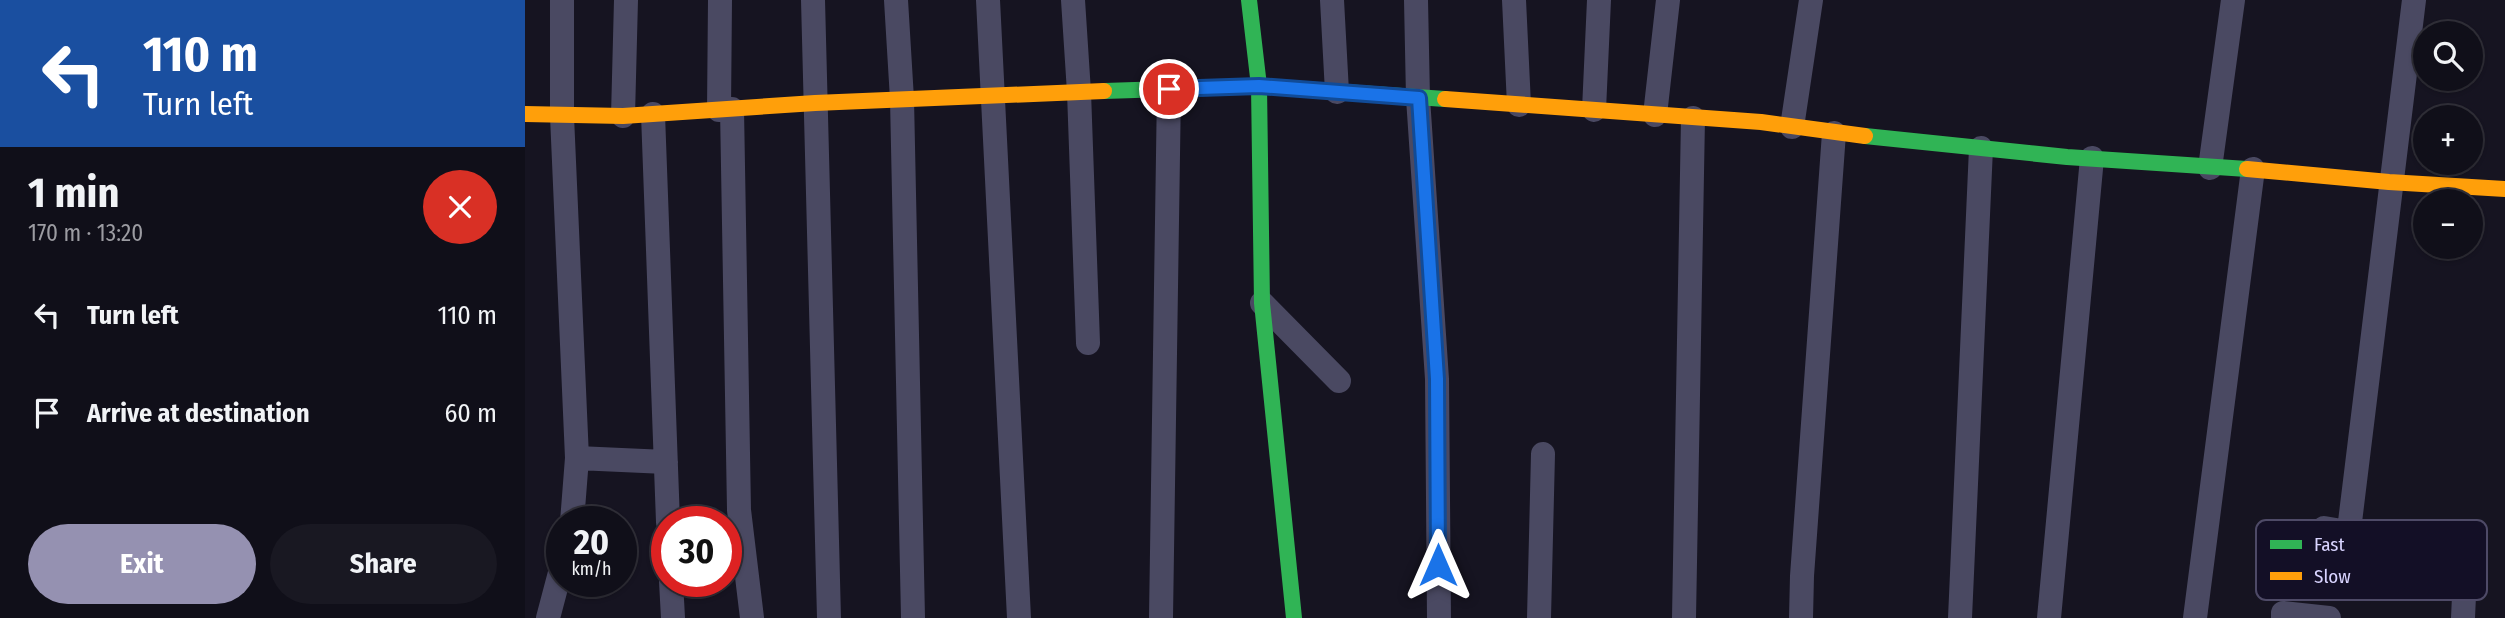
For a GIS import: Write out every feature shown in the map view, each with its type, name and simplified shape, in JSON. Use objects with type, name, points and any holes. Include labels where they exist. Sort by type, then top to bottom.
[{"type":"street","points":[[562,0],[562,116],[577,458],[573,506]]},
{"type":"street","points":[[623,116],[626,0]]},
{"type":"street","points":[[720,0],[739,510],[752,618]]},
{"type":"street","points":[[814,0],[829,618]]},
{"type":"street","points":[[896,0],[902,99],[913,618]]},
{"type":"street","points":[[988,0],[1019,618]]},
{"type":"street","points":[[1073,0],[1088,343]]},
{"type":"street","points":[[1249,0],[1259,86],[1262,303],[1294,618]]},
{"type":"street","points":[[1332,0],[1336,92]]},
{"type":"street","points":[[1416,0],[1419,98],[1437,379],[1439,618]]},
{"type":"street","points":[[1514,0],[1519,105]]},
{"type":"street","points":[[1594,110],[1599,0]]},
{"type":"street","points":[[1655,115],[1668,0]]},
{"type":"street","points":[[1792,127],[1811,0]]},
{"type":"street","points":[[2210,168],[2233,0]]},
{"type":"street","points":[[2350,520],[2414,0]]},
{"type":"street","points":[[525,114],[623,116],[993,94],[1259,86],[1693,118],[2092,158],[2505,189]]},
{"type":"street","points":[[1161,618],[1169,89]]},
{"type":"street","points":[[653,114],[668,506]]},
{"type":"street","points":[[1684,618],[1693,118]]},
{"type":"street","points":[[1801,618],[1834,133]]},
{"type":"street","points":[[1960,618],[1981,148]]},
{"type":"street","points":[[2049,618],[2092,158]]},
{"type":"street","points":[[2195,618],[2253,169]]},
{"type":"street","points":[[1262,303],[1339,381]]},
{"type":"street","points":[[1539,618],[1543,454]]},
{"type":"street","points":[[577,458],[666,462]]},
{"type":"street","points":[[548,618],[554,597]]},
{"type":"street","points":[[672,597],[673,618]]},
{"type":"street","points":[[2463,618],[2464,600]]},
{"type":"street","points":[[2283,618],[2283,613],[2329,618]]},
{"type":"traffic: fast","points":[[1249,0],[1259,86],[1262,303],[1294,618]]},
{"type":"traffic: fast","points":[[1104,91],[1259,86],[1445,99]]},
{"type":"traffic: fast","points":[[1865,136],[2067,157],[2247,169]]},
{"type":"traffic: slow","points":[[525,114],[623,116],[815,103],[1104,91]]},
{"type":"traffic: slow","points":[[1445,99],[1761,122],[1865,136]]},
{"type":"traffic: slow","points":[[2247,169],[2505,189]]},
{"type":"route","points":[[1169,89],[1259,86],[1419,98],[1437,379],[1438,565]]}]
